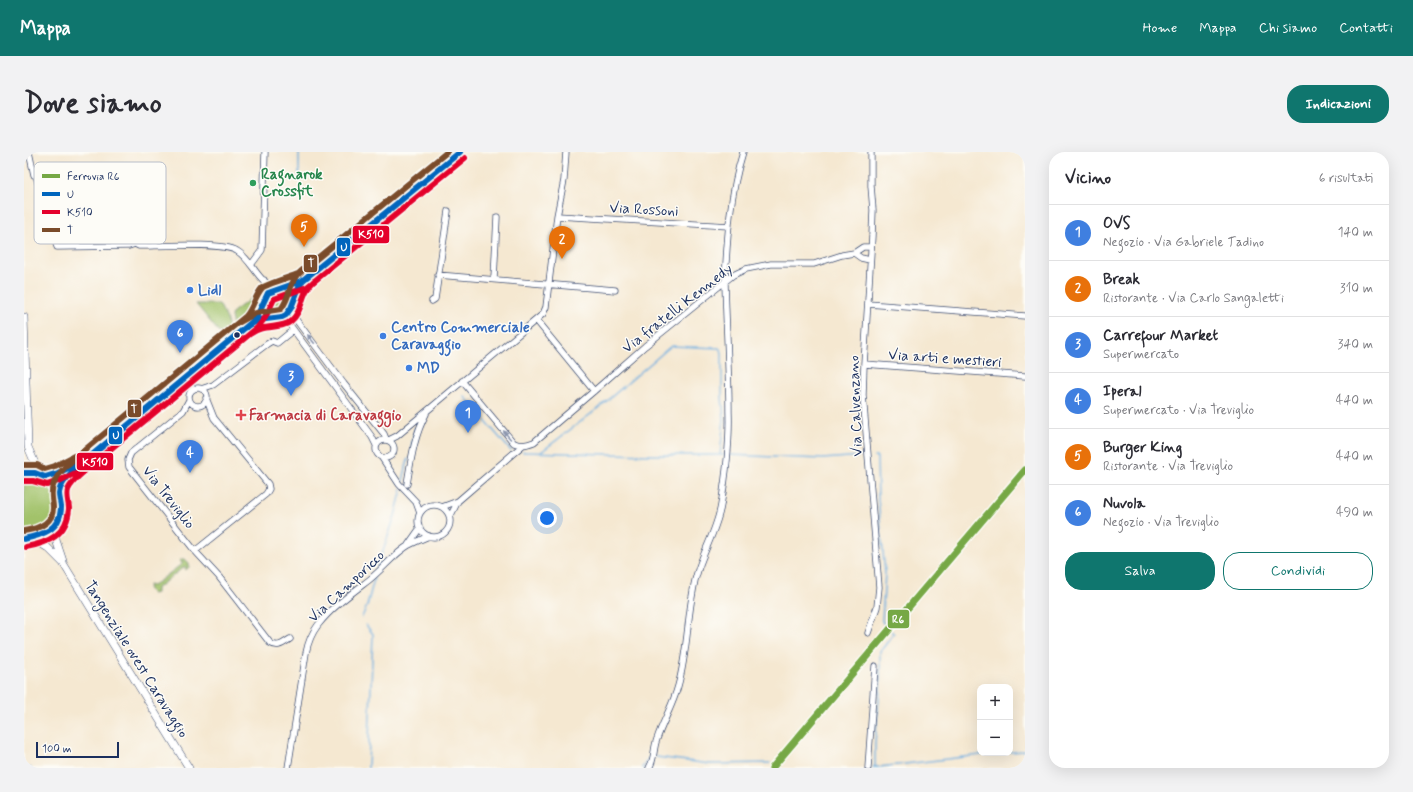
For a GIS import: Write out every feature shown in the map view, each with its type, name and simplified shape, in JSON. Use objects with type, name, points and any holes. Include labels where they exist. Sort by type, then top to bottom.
[{"type":"main road","points":[[59,493],[67,478],[86,459],[252,322],[258,314],[265,297],[271,291],[302,281],[460,152]]},
{"type":"main road","points":[[252,322],[278,317],[288,313],[295,294],[302,281]]},
{"type":"main road","points":[[279,289],[291,297],[291,308]]},
{"type":"main road","points":[[265,297],[264,308],[266,312],[278,317]]},
{"type":"main road","points":[[24,317],[28,447],[43,476]]},
{"type":"main road","points":[[24,456],[28,447]]},
{"type":"main road","points":[[43,476],[58,473],[86,459]]},
{"type":"main road","points":[[24,473],[31,472],[43,476],[53,483],[59,493]]},
{"type":"main road","name":"Tangenziale ovest Caravaggio","points":[[59,493],[61,508],[57,521],[56,540],[63,563]]},
{"type":"main road","points":[[26,538],[41,536],[57,521]]},
{"type":"main road","name":"Tangenziale ovest Caravaggio","points":[[26,538],[48,548],[63,563],[189,768]]},
{"type":"street","points":[[29,152],[34,175]]},
{"type":"street","points":[[251,264],[262,250],[265,152]]},
{"type":"street","points":[[376,445],[381,440],[387,440],[397,436],[542,314],[546,307],[557,216],[564,180],[566,152]]},
{"type":"street","points":[[649,768],[655,753],[656,741],[671,708],[678,688],[683,668],[693,589],[701,558],[714,532],[721,506],[730,413],[725,282],[729,226],[738,167],[743,152]]},
{"type":"street","name":"Via Calvenzano","points":[[868,634],[877,607],[879,587],[863,395],[873,210],[871,152]]},
{"type":"street","points":[[432,301],[435,299],[448,211]]},
{"type":"street","name":"Via Rossoni","points":[[557,216],[729,226]]},
{"type":"street","points":[[494,279],[497,218]]},
{"type":"street","points":[[56,244],[57,247],[129,246],[135,244],[138,246],[214,246],[229,248],[236,250],[243,255],[264,280],[279,289]]},
{"type":"street","name":"Via fratelli Kennedy","points":[[458,501],[523,445],[534,442],[645,346],[733,275],[746,269],[771,264],[814,264],[842,255],[854,253],[863,247],[871,246]]},
{"type":"street","points":[[854,253],[861,258],[870,260]]},
{"type":"street","points":[[438,275],[549,283],[615,290]]},
{"type":"street","points":[[264,280],[265,297]]},
{"type":"street","points":[[868,304],[1025,316]]},
{"type":"street","points":[[291,308],[297,321],[344,384],[384,434],[387,440],[394,446]]},
{"type":"street","points":[[278,317],[293,330],[372,437],[376,445],[377,453],[392,474],[416,502],[420,513]]},
{"type":"street","points":[[536,320],[594,391]]},
{"type":"street","points":[[183,411],[192,390],[202,389],[213,384],[267,344],[272,341],[277,343],[293,330]]},
{"type":"street","name":"Via arti e mestieri","points":[[864,364],[1025,376]]},
{"type":"street","points":[[462,381],[514,443],[523,445]]},
{"type":"street","points":[[183,411],[205,403],[206,397],[213,384]]},
{"type":"street","points":[[337,390],[344,384]]},
{"type":"street","points":[[195,551],[266,494],[269,489],[268,484],[214,418],[202,389]]},
{"type":"street","points":[[189,400],[191,404],[211,411]]},
{"type":"street","name":"Via Treviglio","points":[[183,411],[131,453],[128,463],[130,470],[195,551],[219,577],[270,643],[274,646],[279,646],[290,639]]},
{"type":"street","points":[[407,484],[416,438],[420,425],[427,412]]},
{"type":"street","points":[[382,458],[390,456],[394,451],[397,436]]},
{"type":"street","points":[[390,456],[392,474]]},
{"type":"street","points":[[442,507],[458,501]]},
{"type":"street","points":[[450,517],[447,511],[442,507],[434,505],[427,507],[420,513],[418,520],[420,528],[424,533],[429,536],[437,537],[445,532],[450,525],[450,517],[458,501]]},
{"type":"street","points":[[416,502],[427,507]]},
{"type":"street","name":"Via Camporicco","points":[[408,546],[420,528]]},
{"type":"street","name":"Via Camporicco","points":[[288,768],[309,640],[319,624],[330,613],[408,546],[429,536]]},
{"type":"street","points":[[868,768],[875,666]]},
{"type":"green space","points":[[261,291],[257,297],[257,310],[254,314],[245,317],[233,328],[231,316],[233,312]]},
{"type":"green space","points":[[274,294],[282,294],[287,299],[285,310],[282,312],[274,312],[269,307],[269,299]]},
{"type":"green space","points":[[196,304],[219,304],[231,329],[222,336]]},
{"type":"green space","points":[[24,477],[38,479],[48,486],[54,496],[56,507],[54,517],[47,527],[38,533],[24,534]]},
{"type":"green space","points":[[185,559],[189,563],[189,567],[186,570],[185,566],[156,589],[156,593],[152,594],[148,588],[149,585],[153,586],[183,563],[179,561]]},
{"type":"waterway","points":[[299,152],[299,176]]},
{"type":"waterway","points":[[541,452],[596,410],[671,346],[719,348],[722,352],[722,397],[724,419],[720,455]]},
{"type":"waterway","points":[[464,396],[511,451]]},
{"type":"waterway","points":[[411,448],[415,428]]},
{"type":"waterway","points":[[523,452],[724,455]]},
{"type":"waterway","points":[[730,455],[823,459],[861,456]]},
{"type":"waterway","points":[[874,457],[877,457],[878,499],[885,573],[882,621],[886,627]]},
{"type":"waterway","points":[[402,485],[408,459]]},
{"type":"waterway","points":[[376,571],[395,516],[402,489]]},
{"type":"waterway","points":[[362,617],[367,606],[374,579]]},
{"type":"waterway","points":[[366,625],[373,634],[368,768]]},
{"type":"waterway","points":[[875,767],[875,742],[880,689],[880,652],[894,633],[891,631]]},
{"type":"waterway","points":[[1013,752],[1025,751]]},
{"type":"waterway","points":[[873,767],[977,755]]},
{"type":"waterway","points":[[656,757],[710,764],[770,763]]},
{"type":"waterway","points":[[642,768],[649,758]]},
{"type":"waterway","points":[[24,768],[31,768]]},
{"type":"rail line","name":"R6","points":[[772,768],[1025,470]]},
{"type":"transit line","name":"T","points":[[24,531],[39,527],[50,518],[53,508],[52,489],[58,476],[65,468],[246,316],[264,286],[298,274],[447,152]]},
{"type":"transit line","name":"U","points":[[24,539],[37,536],[49,530],[57,522],[61,508],[59,495],[61,486],[72,472],[252,322],[258,314],[268,293],[302,281],[460,152]]},
{"type":"transit line","name":"K510","points":[[26,547],[42,543],[55,536],[65,525],[69,509],[67,492],[75,480],[91,465],[257,328],[265,318],[274,299],[307,287],[465,158]]},
{"type":"transit line","name":"T","points":[[240,322],[256,313],[281,309],[287,299],[292,284],[304,269]]},
{"type":"transit line","name":"U","points":[[245,328],[258,320],[282,317],[286,315],[291,308],[300,285],[309,275]]},
{"type":"transit line","name":"K510","points":[[250,334],[266,327],[287,324],[291,321],[298,312],[306,291],[314,281]]},
{"type":"transit line","name":"T","points":[[24,465],[37,465],[45,469],[55,466],[74,456]]},
{"type":"transit line","name":"U","points":[[24,473],[35,473],[45,477],[58,473],[78,463]]},
{"type":"transit line","name":"K510","points":[[24,481],[33,481],[47,485],[82,470]]},
{"type":"place","name":"Ragnarok Crossfit","points":[[253,183]]},
{"type":"place","name":"Burger King","points":[[304,247]]},
{"type":"place","name":"Break","points":[[562,259]]},
{"type":"place","name":"Lidl","points":[[190,290]]},
{"type":"place","name":"Centro Commerciale Caravaggio","points":[[383,336]]},
{"type":"place","name":"Nuvola","points":[[180,353]]},
{"type":"place","name":"MD","points":[[409,368]]},
{"type":"place","name":"Carrefour Market","points":[[291,396]]},
{"type":"place","name":"Farmacia di Caravaggio","points":[[241,415]]},
{"type":"place","name":"OVS","points":[[468,433]]},
{"type":"place","name":"Iperal","points":[[190,473]]}]
